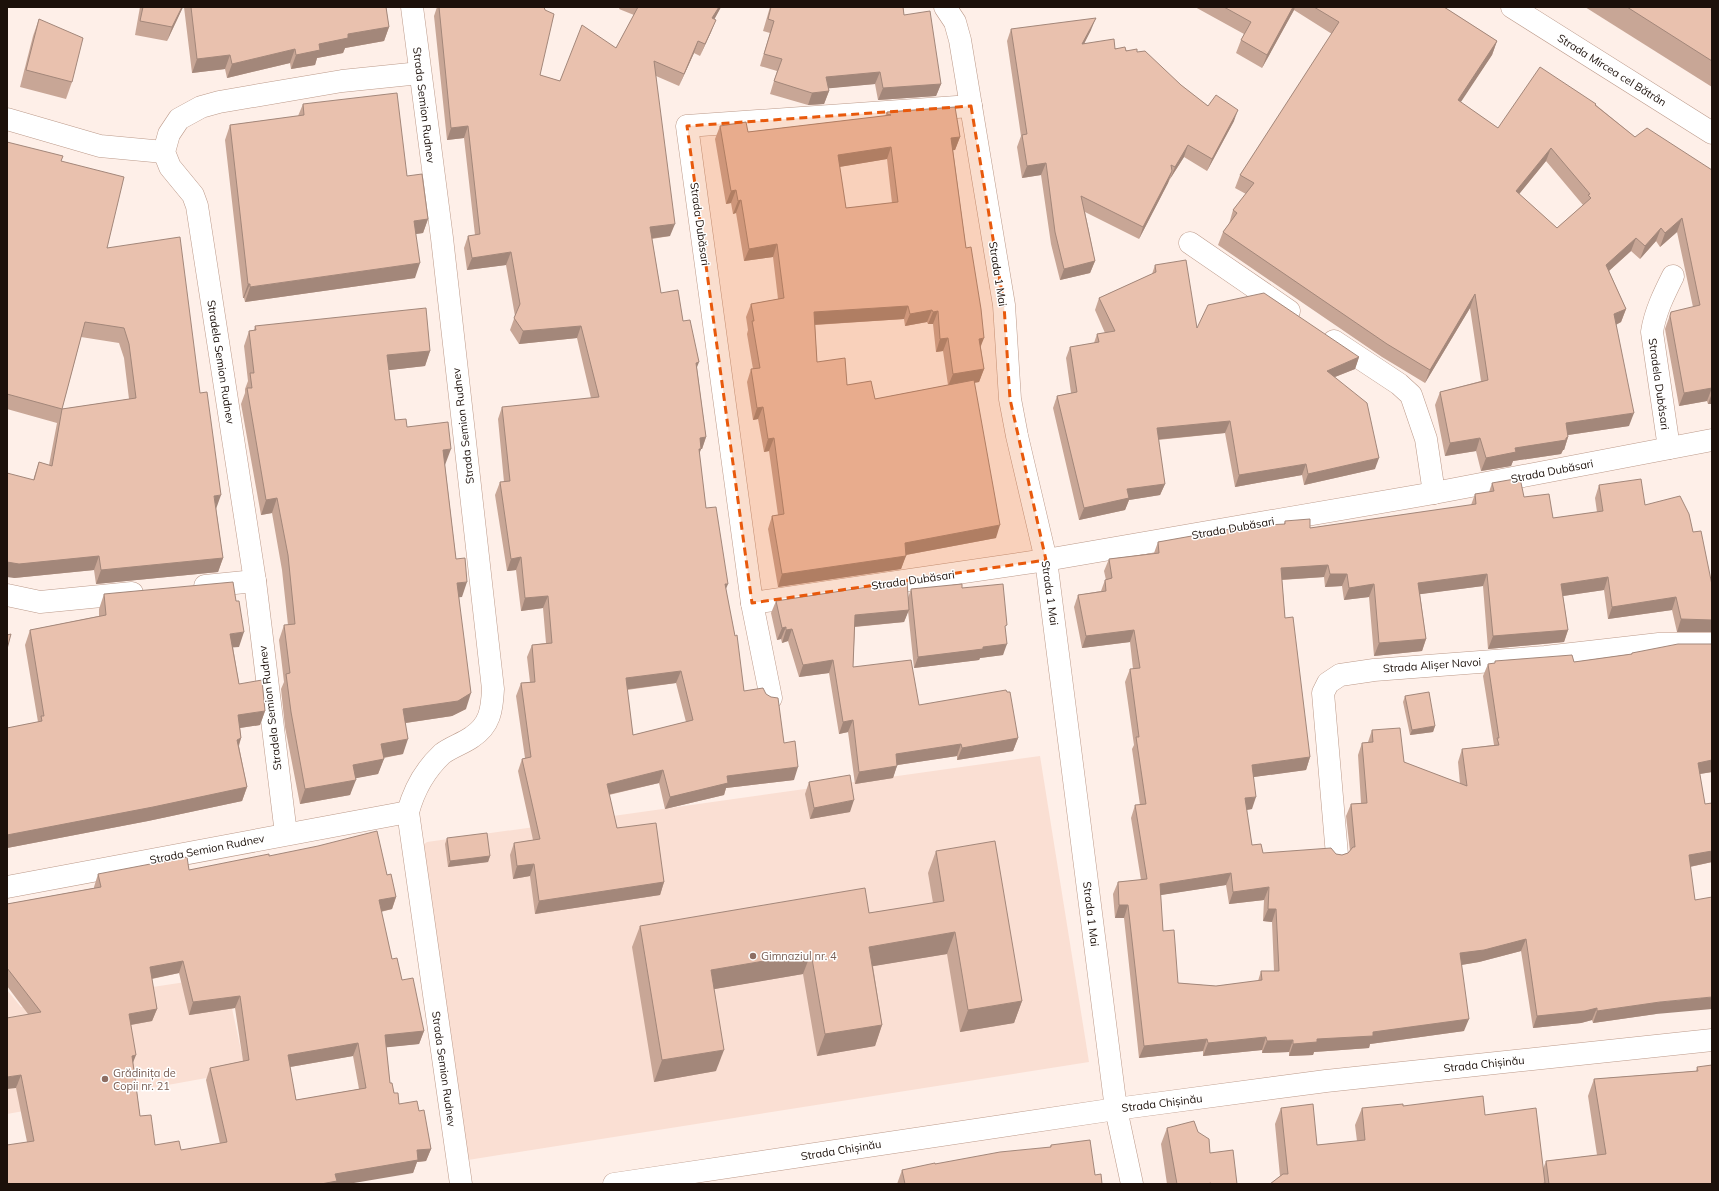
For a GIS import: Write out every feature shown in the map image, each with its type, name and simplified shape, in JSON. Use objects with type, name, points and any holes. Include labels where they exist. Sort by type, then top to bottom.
[{"type":"street","name":"Strada Semion Rudnev","points":[[412,7],[442,238],[493,689],[492,708],[486,724],[472,737],[443,754],[420,782],[413,796],[408,812],[461,1184]]},
{"type":"street","name":"Strada 1 Mai","points":[[945,7],[955,22],[960,40],[1004,305],[1010,399],[1017,436],[1046,560],[1116,1109],[1132,1184]]},
{"type":"street","name":"Strada Mircea cel Bătrân","points":[[1512,7],[1712,133]]},
{"type":"street","points":[[7,118],[100,146],[164,152],[169,134],[179,119],[201,107],[219,102],[342,82],[420,72]]},
{"type":"street","name":"Strada Dubăsari","points":[[771,698],[752,603],[687,126],[971,106]]},
{"type":"street","name":"Stradela Semion Rudnev","points":[[164,152],[170,166],[193,195],[197,206],[255,581],[286,834]]},
{"type":"street","points":[[1190,243],[1399,384],[1410,395],[1426,438],[1434,493]]},
{"type":"street","name":"Stradela Dubăsari","points":[[1668,448],[1652,332],[1653,322],[1673,276]]},
{"type":"street","name":"Strada Dubăsari","points":[[752,603],[1046,560],[1434,493],[1712,440]]},
{"type":"street","points":[[186,588],[255,581]]},
{"type":"street","points":[[7,595],[40,602],[155,591]]},
{"type":"street","name":"Strada Alișer Navoi","points":[[1337,855],[1323,693],[1328,682],[1340,675],[1374,670],[1545,657],[1659,644],[1712,644]]},
{"type":"street","name":"Strada Semion Rudnev","points":[[7,887],[408,812]]},
{"type":"street","name":"Strada Chișinău","points":[[614,1184],[1116,1109],[1326,1081],[1712,1040]]},
{"type":"highlighted area","points":[[971,106],[1004,305],[1010,399],[1046,560],[752,603],[687,126]]},
{"type":"shaded area","name":"Gimnaziul nr. 4","points":[[1040,756],[1089,1062],[468,1160],[416,850],[427,842]]},
{"type":"shaded area","name":"Grădinița de Copii nr. 21","points":[[225,976],[270,1184],[223,1075],[7,1114],[7,990],[21,1007]]},
{"type":"building","points":[[143,7],[182,7],[172,27],[140,21]]},
{"type":"building","points":[[191,7],[386,7],[389,27],[348,34],[348,38],[319,44],[320,50],[296,55],[295,49],[232,64],[230,55],[197,59]]},
{"type":"building","points":[[439,7],[544,7],[545,10],[554,14],[540,75],[560,81],[582,25],[616,48],[638,7],[719,7],[712,18],[716,20],[705,44],[698,41],[684,74],[654,61],[675,224],[650,227],[661,293],[678,290],[683,321],[690,320],[699,362],[696,363],[706,437],[700,438],[701,449],[699,449],[706,508],[716,507],[728,584],[725,584],[735,636],[737,635],[744,691],[763,688],[766,694],[771,697],[778,698],[784,743],[795,741],[798,767],[727,776],[728,783],[670,797],[663,770],[607,784],[617,828],[656,823],[664,882],[539,901],[534,864],[517,866],[514,843],[540,839],[522,759],[531,757],[521,683],[535,682],[532,645],[552,643],[548,596],[525,598],[521,557],[511,559],[500,482],[510,481],[502,407],[599,397],[581,326],[523,331],[514,318],[520,304],[511,252],[472,258],[468,236],[480,234],[468,126],[451,128]],"holes":[[[681,671],[693,720],[633,735],[626,678]]]},
{"type":"building","points":[[771,7],[903,7],[904,15],[930,11],[941,84],[883,88],[880,72],[826,77],[829,91],[812,93],[774,81],[782,59],[764,54],[774,21],[768,19]]},
{"type":"building","points":[[1224,7],[1293,7],[1267,55],[1241,40],[1251,22]]},
{"type":"building","points":[[1314,7],[1444,7],[1497,41],[1458,100],[1498,128],[1540,67],[1596,104],[1595,105],[1635,137],[1647,128],[1712,170],[1712,388],[1684,393],[1670,316],[1671,312],[1700,305],[1682,218],[1665,233],[1661,228],[1645,246],[1636,238],[1606,265],[1626,309],[1614,314],[1634,413],[1566,423],[1568,437],[1566,440],[1515,448],[1516,452],[1486,458],[1480,438],[1450,443],[1440,392],[1488,380],[1475,294],[1430,370],[1387,344],[1223,232],[1237,213],[1233,210],[1254,183],[1240,175],[1339,22]],"holes":[[[1551,148],[1590,194],[1588,195],[1591,198],[1557,228],[1516,191]]]},
{"type":"building","points":[[1627,7],[1712,7],[1712,61]]},
{"type":"building","points":[[1096,18],[1082,44],[1114,39],[1115,49],[1125,47],[1126,51],[1137,49],[1137,52],[1145,51],[1181,85],[1208,106],[1216,95],[1238,110],[1212,159],[1188,145],[1175,167],[1171,165],[1172,171],[1143,227],[1081,196],[1095,261],[1064,269],[1055,232],[1046,163],[1027,166],[1022,135],[1027,134],[1011,29]]},
{"type":"building","points":[[39,19],[83,38],[72,82],[26,70]]},
{"type":"building","points":[[397,93],[407,176],[422,174],[428,219],[414,221],[420,263],[250,287],[250,284],[248,284],[230,125],[304,115],[303,104]]},
{"type":"building","points":[[955,107],[960,137],[951,138],[966,248],[971,247],[981,309],[984,338],[979,339],[984,369],[953,374],[948,338],[940,339],[938,311],[933,312],[932,310],[910,314],[908,306],[814,312],[817,362],[845,358],[847,385],[871,381],[875,399],[974,380],[1000,525],[905,543],[906,556],[782,574],[772,516],[784,514],[774,438],[768,439],[763,407],[757,408],[751,369],[760,368],[752,321],[754,321],[751,304],[784,298],[777,244],[749,249],[741,200],[738,201],[736,190],[731,191],[720,126],[746,122],[748,132],[891,115],[887,114],[887,112]],"holes":[[[891,147],[898,202],[846,208],[838,155]]]},
{"type":"building","points":[[7,142],[63,156],[61,161],[124,177],[107,248],[180,237],[200,393],[207,392],[221,495],[214,496],[223,558],[101,570],[99,556],[19,564],[7,562],[7,473],[34,480],[39,462],[52,466],[62,409],[7,394]],"holes":[[[85,322],[124,328],[129,344],[136,398],[62,409]]]},
{"type":"building","points":[[1186,260],[1197,328],[1208,305],[1264,293],[1359,357],[1327,371],[1367,403],[1379,458],[1308,474],[1306,464],[1239,475],[1230,421],[1157,428],[1165,484],[1127,489],[1129,498],[1084,508],[1057,396],[1077,392],[1070,347],[1099,342],[1097,334],[1115,331],[1099,298],[1156,272],[1155,265]]},
{"type":"building","points":[[426,308],[430,351],[387,355],[395,420],[406,419],[407,427],[448,422],[451,449],[443,450],[456,559],[465,558],[467,582],[457,583],[471,693],[458,701],[403,709],[408,739],[381,744],[384,759],[353,765],[356,780],[305,789],[291,712],[286,674],[290,673],[284,625],[295,624],[288,555],[277,498],[266,500],[247,388],[252,388],[250,373],[254,373],[249,331],[256,330],[255,326]]},
{"type":"building","points":[[1520,478],[1524,497],[1549,494],[1553,518],[1603,511],[1599,485],[1641,479],[1645,505],[1680,496],[1689,514],[1693,532],[1701,531],[1712,585],[1712,620],[1681,619],[1676,597],[1612,607],[1608,577],[1561,584],[1568,630],[1493,636],[1487,574],[1418,583],[1426,639],[1379,643],[1374,584],[1349,588],[1347,574],[1330,574],[1328,565],[1281,568],[1285,618],[1293,617],[1310,757],[1252,765],[1256,797],[1245,798],[1252,845],[1261,844],[1263,853],[1331,848],[1336,854],[1342,855],[1348,853],[1353,847],[1355,847],[1351,804],[1367,803],[1362,743],[1373,742],[1372,730],[1400,728],[1404,762],[1467,786],[1462,749],[1499,745],[1488,664],[1495,663],[1495,661],[1572,655],[1574,662],[1632,654],[1678,644],[1712,644],[1712,760],[1698,763],[1705,804],[1712,803],[1712,851],[1689,855],[1695,900],[1712,897],[1712,997],[1660,1002],[1597,1011],[1597,1008],[1585,1011],[1537,1016],[1526,939],[1484,950],[1460,953],[1469,1019],[1373,1032],[1373,1036],[1317,1039],[1317,1042],[1293,1044],[1293,1040],[1267,1041],[1266,1037],[1208,1043],[1207,1039],[1144,1046],[1128,905],[1119,905],[1118,882],[1147,879],[1135,805],[1146,804],[1136,737],[1139,737],[1130,669],[1140,668],[1134,630],[1086,636],[1078,595],[1106,591],[1105,580],[1112,578],[1109,559],[1159,553],[1158,542],[1248,526],[1285,524],[1285,521],[1310,519],[1310,528],[1476,504],[1475,494],[1494,491],[1492,483]],"holes":[[[1231,873],[1233,892],[1269,887],[1268,909],[1276,909],[1279,971],[1261,971],[1262,980],[1216,986],[1178,983],[1174,930],[1163,931],[1160,884]]]},
{"type":"building","points":[[907,581],[909,610],[855,615],[853,667],[911,660],[919,705],[1006,690],[1007,692],[1010,692],[1018,738],[962,748],[961,744],[896,754],[897,766],[859,772],[853,720],[843,722],[833,660],[803,665],[792,629],[786,630],[786,627],[782,628],[776,601]]},
{"type":"building","points":[[233,582],[236,601],[239,601],[244,632],[230,634],[239,684],[262,680],[265,711],[238,715],[241,738],[237,740],[247,787],[7,835],[7,728],[42,721],[41,716],[44,716],[30,630],[106,615],[104,594]]},
{"type":"building","points":[[962,584],[962,588],[1003,584],[1007,625],[1005,626],[1007,644],[983,647],[983,649],[918,657],[911,589]]},
{"type":"building","points":[[11,634],[7,649],[7,635]]},
{"type":"building","points":[[1429,692],[1435,726],[1412,730],[1405,696]]},
{"type":"building","points":[[850,775],[854,800],[814,808],[809,782]]},
{"type":"building","points":[[377,831],[387,875],[391,874],[396,897],[379,900],[392,959],[397,958],[402,980],[413,978],[424,1031],[385,1035],[390,1083],[392,1083],[394,1093],[398,1093],[399,1104],[417,1101],[419,1111],[424,1110],[431,1149],[417,1150],[418,1160],[335,1174],[337,1181],[321,1184],[7,1184],[7,1145],[34,1141],[21,1075],[7,1077],[7,1018],[41,1012],[7,968],[7,904],[101,887],[98,874],[187,857],[189,870],[318,846]],"holes":[[[183,961],[193,1002],[240,996],[249,1060],[210,1068],[227,1142],[181,1150],[179,1141],[155,1145],[151,1115],[140,1116],[132,1056],[136,1055],[129,1014],[157,1009],[150,967]],[[358,1043],[366,1088],[296,1100],[288,1055]]]},
{"type":"building","points":[[487,833],[490,856],[450,861],[447,838]]},
{"type":"building","points":[[995,841],[1022,1001],[968,1010],[955,932],[869,947],[882,1025],[825,1034],[811,953],[711,970],[724,1050],[662,1060],[640,926],[865,888],[869,913],[944,901],[936,851]]},
{"type":"building","points":[[1712,1065],[1712,1184],[1549,1184],[1546,1161],[1606,1154],[1594,1079],[1698,1071],[1697,1067]]},
{"type":"building","points":[[1483,1096],[1485,1115],[1536,1108],[1545,1183],[1270,1184],[1283,1174],[1288,1174],[1281,1108],[1313,1104],[1317,1145],[1365,1140],[1362,1108],[1403,1104],[1403,1106]]},
{"type":"building","points":[[1194,1121],[1198,1132],[1209,1139],[1210,1153],[1233,1150],[1237,1184],[1177,1184],[1167,1128]]},
{"type":"building","points":[[1090,1140],[1095,1175],[1101,1174],[1102,1184],[905,1184],[902,1170],[1000,1152],[1051,1147],[1051,1145]]},
{"type":"place","name":"Gimnaziul nr. 4","points":[[753,956]]},
{"type":"place","name":"Grădinița de Copii nr. 21","points":[[105,1079]]}]
